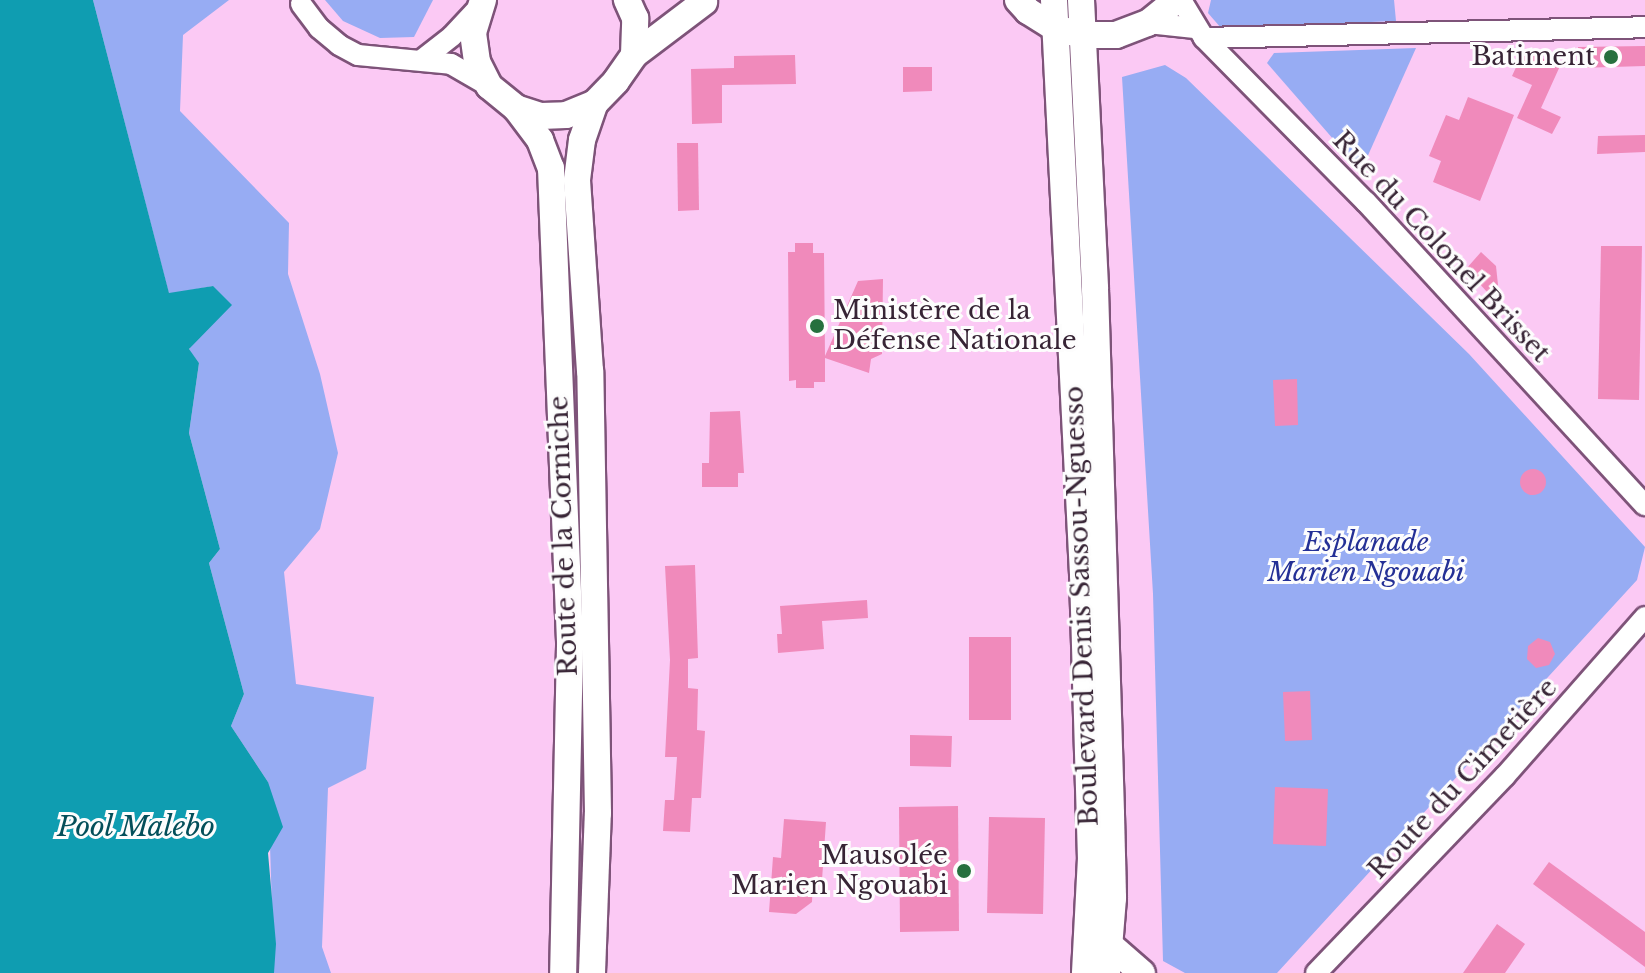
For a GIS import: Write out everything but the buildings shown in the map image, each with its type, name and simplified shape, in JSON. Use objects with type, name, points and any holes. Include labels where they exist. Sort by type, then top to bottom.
[{"type":"main road","points":[[627,0],[635,18],[634,55]]},
{"type":"main road","points":[[1018,0],[1028,11],[1055,28],[1083,35],[1116,35],[1148,23],[1178,0]]},
{"type":"main road","name":"Boulevard Denis Sassou-Nguesso","points":[[1054,0],[1083,574],[1091,858],[1085,973]]},
{"type":"main road","name":"Boulevard Denis Sassou-Nguesso","points":[[1081,0],[1106,619],[1113,898],[1107,973]]},
{"type":"main road","points":[[481,3],[473,33],[477,62],[489,86],[516,108],[541,116],[566,115],[595,103],[616,81],[634,55],[705,1]]},
{"type":"main road","name":"Route de la Corniche","points":[[592,973],[598,813],[593,529],[590,371],[577,180],[582,140],[595,103]]},
{"type":"main road","name":"Route de la Corniche","points":[[516,108],[540,140],[551,168],[570,646],[563,973]]},
{"type":"main road","points":[[1111,946],[1142,973]]},
{"type":"street","name":"Rue du Colonel Brisset","points":[[1178,0],[1199,33],[1366,202],[1645,505]]},
{"type":"street","points":[[423,59],[452,36],[481,3]]},
{"type":"street","points":[[301,4],[319,28],[339,45],[358,55],[451,64],[489,86]]},
{"type":"street","points":[[1148,23],[1199,33],[1645,27]]},
{"type":"street","name":"Route du Cimetière","points":[[1316,973],[1505,776],[1645,617]]},
{"type":"green space","points":[[93,0],[229,0],[183,35],[180,111],[289,223],[288,274],[320,374],[338,453],[320,529],[284,572],[296,684],[374,697],[366,769],[328,788],[322,947],[331,973],[274,973],[268,782],[231,726],[244,694],[209,563],[220,549],[189,433],[199,363],[189,350],[213,286],[169,294]]},
{"type":"green space","points":[[325,0],[433,0],[414,37],[380,38],[343,21]]},
{"type":"green space","points":[[1211,0],[1394,0],[1396,21],[1221,28],[1208,13]]},
{"type":"green space","points":[[1416,48],[1361,171],[1267,63],[1274,53]]},
{"type":"green space","name":"Esplanade Marien Ngouabi","points":[[1165,65],[1186,78],[1469,354],[1645,547],[1637,580],[1277,973],[1185,973],[1163,961],[1153,594],[1122,77]]},
{"type":"water","name":"Pool Malebo","points":[[0,0],[93,0],[169,293],[213,286],[232,305],[189,349],[199,363],[189,433],[220,549],[209,563],[244,694],[231,726],[268,782],[283,827],[268,853],[276,944],[274,973],[0,973]]},
{"type":"place","name":"Batiment","points":[[1611,57]]},
{"type":"place","name":"Ministère de la Défense Nationale","points":[[817,326]]},
{"type":"place","name":"Mausolée Marien Ngouabi","points":[[964,871]]}]
